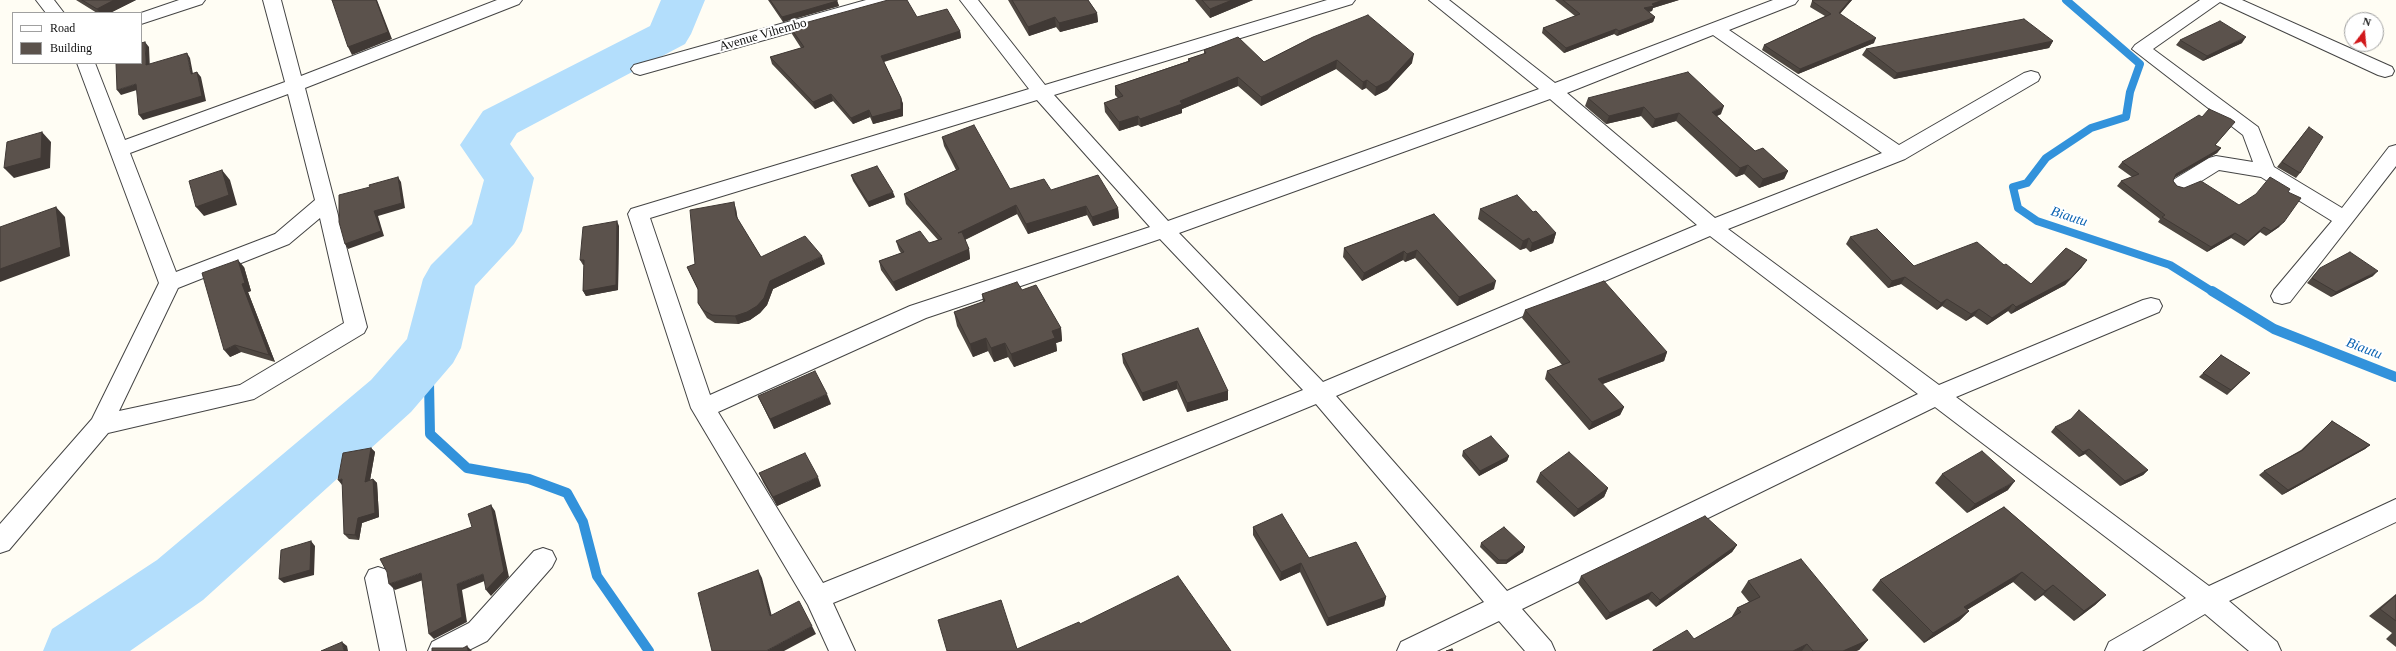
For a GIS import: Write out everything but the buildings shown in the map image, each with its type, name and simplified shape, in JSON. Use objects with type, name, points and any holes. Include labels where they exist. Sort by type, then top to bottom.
[{"type":"street","points":[[45,0],[54,12]]},
{"type":"street","points":[[142,19],[196,0]]},
{"type":"street","points":[[101,424],[246,393],[356,327],[326,202],[272,0]]},
{"type":"street","points":[[119,150],[295,85],[513,0]]},
{"type":"street","name":"Avenue Vihembo","points":[[640,70],[886,0]]},
{"type":"street","points":[[969,0],[1042,93],[1164,230],[1320,393],[1542,651]]},
{"type":"street","points":[[842,651],[816,597],[703,408],[638,214],[1346,0]]},
{"type":"street","points":[[1438,0],[1553,92],[1712,227],[1938,395],[2206,599],[2268,651]]},
{"type":"street","points":[[703,408],[918,312],[1164,230],[1553,92],[1789,0]]},
{"type":"street","points":[[2212,0],[2141,49],[2251,132],[2266,172]]},
{"type":"street","points":[[2226,0],[2392,71]]},
{"type":"street","points":[[1716,29],[1898,154]]},
{"type":"street","points":[[86,64],[170,283]]},
{"type":"street","points":[[816,597],[1320,393],[1712,227],[1898,154],[2030,76]]},
{"type":"street","points":[[2282,296],[2345,219],[2396,152]]},
{"type":"street","points":[[2180,185],[2216,163],[2266,172],[2345,219]]},
{"type":"street","points":[[0,542],[101,424],[170,283],[282,239],[326,202]]},
{"type":"street","points":[[1410,651],[1503,604],[1938,395],[2151,306]]},
{"type":"street","points":[[2118,651],[2206,599],[2396,510]]},
{"type":"street","points":[[441,651],[478,632],[543,559]]},
{"type":"street","points":[[378,578],[393,651]]},
{"type":"waterway","points":[[76,651],[180,580],[391,396],[433,348],[450,279],[496,231],[509,178],[484,145],[500,122],[669,34],[683,0]]},
{"type":"waterway","name":"Biautu","points":[[2066,0],[2140,64],[2130,92],[2126,117],[2091,128],[2046,158],[2027,183],[2013,187],[2018,208],[2037,221],[2170,265],[2213,292]]},
{"type":"waterway","name":"Biautu","points":[[2212,291],[2274,329],[2396,377]]},
{"type":"waterway","points":[[433,348],[429,382],[430,434],[467,468],[529,479],[567,493],[583,522],[597,576],[649,651]]}]
